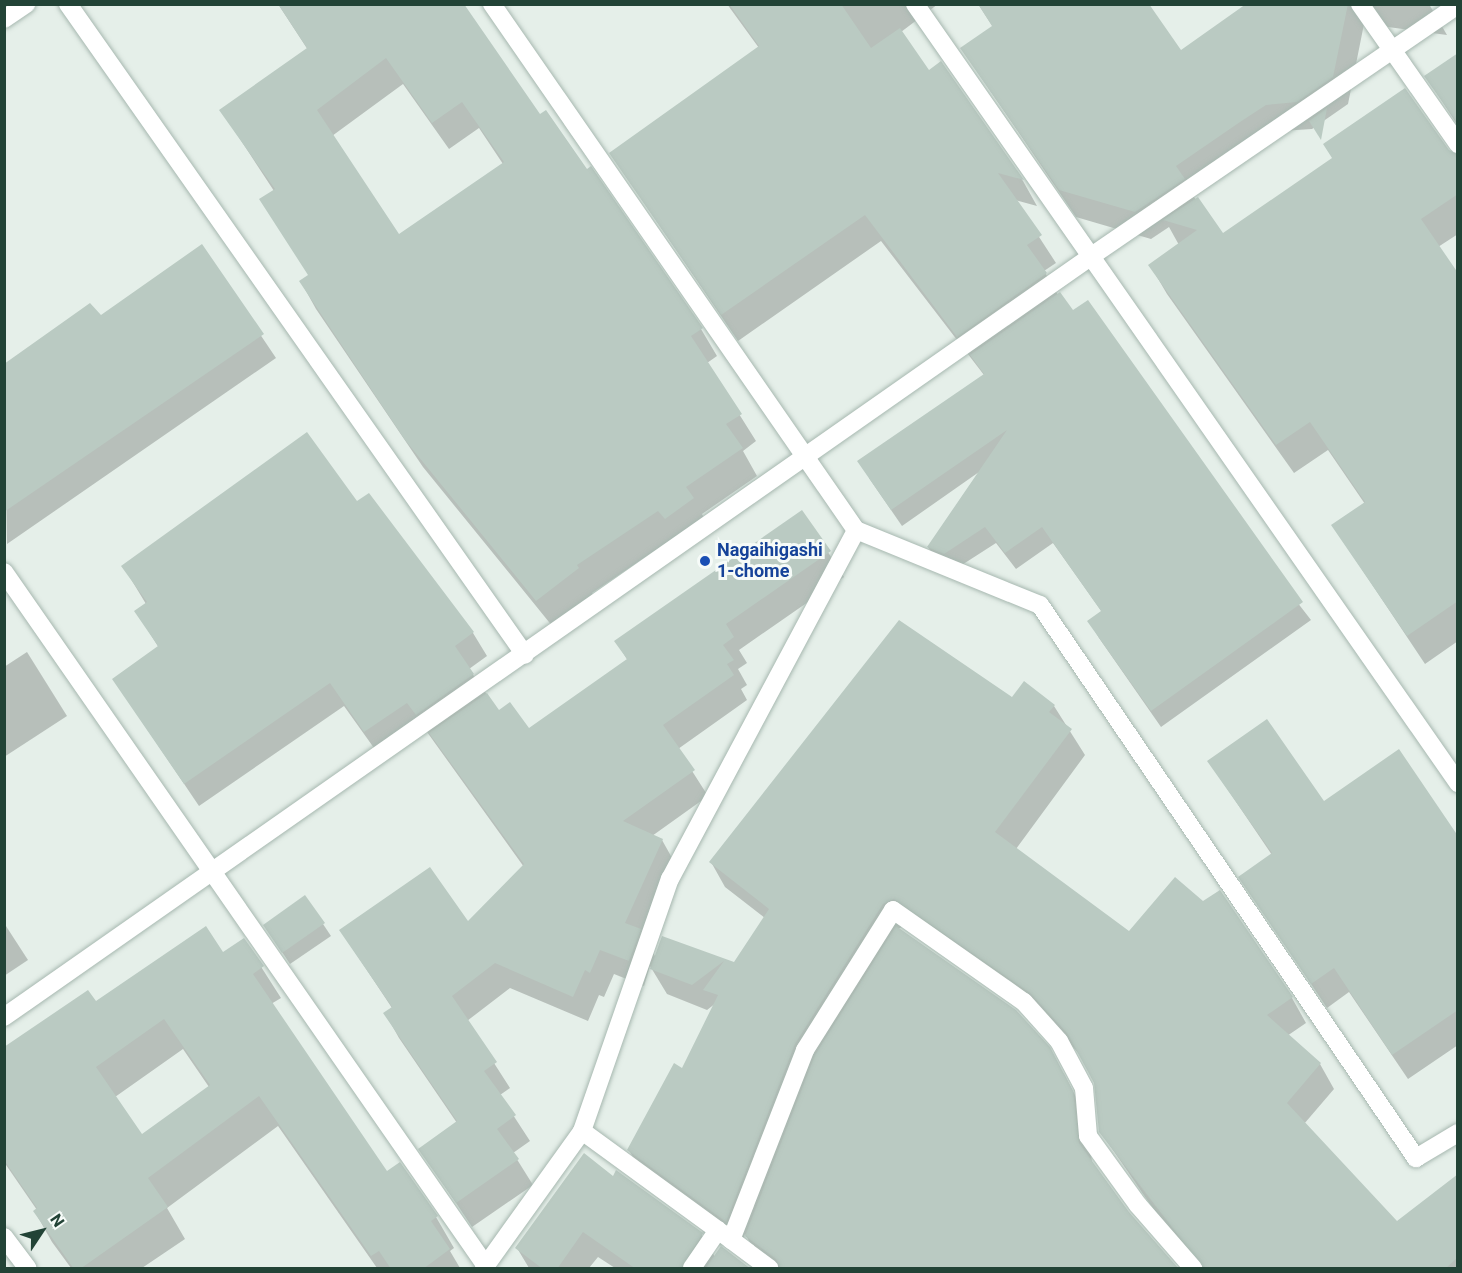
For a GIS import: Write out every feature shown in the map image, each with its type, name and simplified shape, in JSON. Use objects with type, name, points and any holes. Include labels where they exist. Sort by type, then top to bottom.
[{"type":"street","points":[[4,19],[26,4]]},
{"type":"street","points":[[68,4],[525,656]]},
{"type":"street","points":[[492,4],[856,530],[1040,605],[1416,1158],[1458,1133]]},
{"type":"street","points":[[915,4],[1458,783]]},
{"type":"street","points":[[1359,4],[1458,144]]},
{"type":"street","points":[[4,1017],[525,656],[1090,257],[1458,5]]},
{"type":"street","points":[[4,572],[485,1267],[582,1131],[670,879],[856,530]]},
{"type":"street","points":[[692,1269],[724,1235],[805,1050],[893,910],[1024,1002],[1059,1041],[1084,1088],[1088,1136],[1138,1205],[1193,1269]]},
{"type":"street","points":[[582,1131],[769,1269]]},
{"type":"street","points":[[4,1237],[27,1269]]},
{"type":"building","points":[[278,4],[464,4],[540,114],[546,110],[587,169],[591,166],[703,328],[691,336],[742,414],[726,424],[743,448],[686,487],[694,498],[665,519],[658,511],[577,565],[579,568],[536,601],[405,440],[299,281],[308,275],[259,199],[275,189],[219,110],[307,48]],"holes":[[[386,58],[432,123],[462,102],[504,162],[399,234],[317,110]]]},
{"type":"building","points":[[729,4],[841,4],[871,48],[900,28],[929,70],[941,61],[1024,180],[998,173],[1042,235],[1027,245],[1047,273],[957,337],[865,215],[721,315],[609,153],[759,46]]},
{"type":"building","points":[[978,4],[1149,4],[1181,50],[1246,4],[1348,4],[1333,77],[1297,102],[1266,105],[1240,122],[1176,166],[1185,179],[1135,212],[1059,190],[960,48],[992,26]]},
{"type":"building","points":[[1458,53],[1458,124],[1424,76]]},
{"type":"building","points":[[1405,88],[1449,150],[1458,155],[1458,194],[1421,219],[1458,273],[1458,601],[1407,636],[1331,525],[1365,502],[1310,422],[1276,445],[1148,265],[1197,230],[1163,220],[1198,197],[1223,233],[1332,158],[1323,144]]},
{"type":"building","points":[[1327,108],[1321,140],[1309,121]]},
{"type":"building","points":[[202,244],[264,334],[4,512],[4,364],[90,303],[101,315]]},
{"type":"building","points":[[1060,292],[1073,310],[1088,300],[1303,602],[1151,711],[1087,621],[1101,611],[1042,527],[1005,553],[985,527],[944,554],[927,547],[1007,430],[891,510],[857,461],[984,374],[970,355]]},
{"type":"building","points":[[307,432],[357,501],[369,493],[474,632],[455,646],[474,674],[416,715],[407,703],[364,732],[330,683],[184,784],[112,679],[158,646],[134,611],[147,602],[121,566]]},
{"type":"building","points":[[802,510],[831,551],[726,624],[734,637],[723,645],[734,660],[727,664],[734,675],[663,725],[695,770],[623,821],[663,839],[625,923],[641,929],[629,961],[600,950],[590,973],[585,970],[573,997],[495,963],[452,996],[497,1062],[484,1071],[516,1115],[497,1129],[519,1159],[456,1203],[418,1149],[457,1121],[383,1013],[392,1007],[339,930],[430,867],[468,921],[524,864],[429,733],[487,693],[499,710],[510,702],[529,728],[627,659],[614,641]]},
{"type":"building","points":[[899,620],[1012,697],[1024,681],[1055,705],[1049,712],[1072,729],[995,832],[1129,931],[1175,877],[1203,901],[1220,890],[1293,997],[1267,1015],[1321,1063],[1287,1103],[1397,1221],[1458,1174],[1458,1257],[1445,1269],[1204,1269],[1099,1132],[1094,1083],[1067,1033],[1030,993],[894,899],[883,904],[795,1044],[726,1222],[627,1150],[674,1063],[682,1068],[718,995],[703,990],[724,961],[692,985],[650,969],[662,936],[734,962],[769,909],[709,862]]},
{"type":"building","points":[[1267,719],[1324,801],[1399,749],[1458,836],[1458,1010],[1392,1055],[1334,968],[1311,984],[1238,877],[1272,853],[1207,761]]},
{"type":"building","points":[[305,895],[325,923],[282,953],[263,925]]},
{"type":"building","points":[[206,926],[223,952],[244,938],[264,966],[253,974],[387,1171],[400,1162],[438,1216],[431,1221],[450,1249],[423,1269],[391,1269],[379,1251],[371,1256],[259,1096],[148,1178],[168,1207],[80,1269],[74,1269],[33,1211],[37,1208],[4,1160],[4,1047],[88,990],[96,1001]],"holes":[[[164,1019],[210,1085],[142,1134],[96,1067]]]},
{"type":"building","points":[[896,926],[1016,1010],[1050,1047],[1073,1091],[1079,1143],[1129,1212],[1179,1269],[780,1269],[776,1259],[745,1236],[815,1055]]},
{"type":"building","points":[[584,1153],[613,1176],[616,1170],[703,1233],[681,1269],[636,1269],[583,1232],[557,1269],[543,1269],[515,1248]]},
{"type":"building","points":[[721,1246],[751,1269],[705,1269]]},
{"type":"place","name":"Nagaihigashi 1-chome","points":[[705,561]]}]
